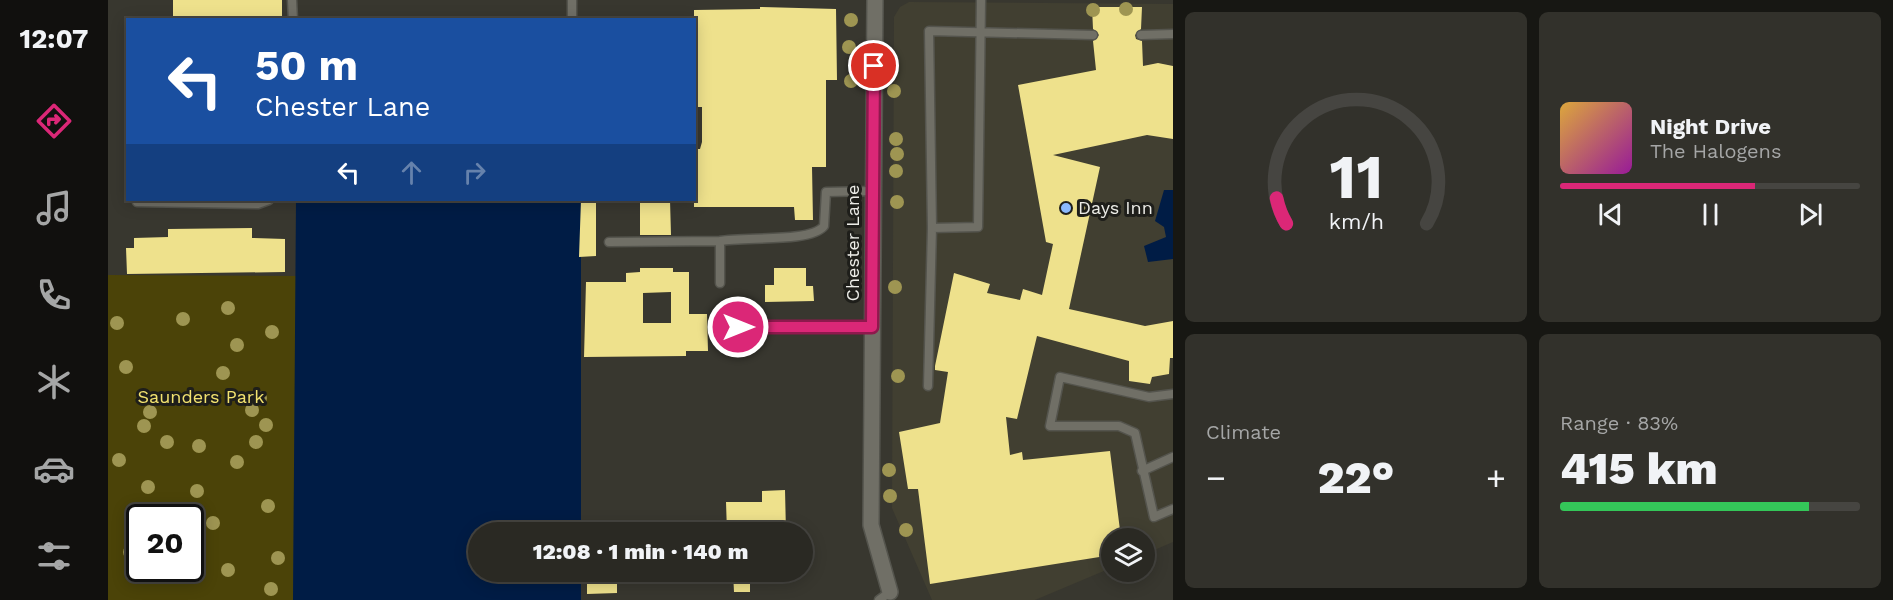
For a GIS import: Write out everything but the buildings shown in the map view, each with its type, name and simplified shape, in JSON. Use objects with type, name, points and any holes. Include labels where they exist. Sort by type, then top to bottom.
[{"type":"street","name":"Chester Lane","points":[[875,0],[871,525],[884,596]]},
{"type":"lane","points":[[292,0],[293,18]]},
{"type":"lane","points":[[572,0],[572,18]]},
{"type":"lane","points":[[932,228],[978,227],[981,0]]},
{"type":"lane","points":[[928,386],[932,228],[929,31],[1093,35]]},
{"type":"lane","points":[[1141,35],[1173,34]]},
{"type":"lane","points":[[609,242],[720,241],[738,237],[817,233],[824,226],[826,219],[826,192],[873,190]]},
{"type":"lane","points":[[137,202],[258,204],[266,201]]},
{"type":"lane","points":[[720,241],[720,283]]},
{"type":"lane","points":[[738,327],[872,327]]},
{"type":"lane","points":[[1173,394],[1149,397],[1060,377],[1050,426],[1119,426],[1135,433],[1154,517],[1173,509]]},
{"type":"lane","points":[[1142,471],[1173,457]]},
{"type":"shaded area","points":[[909,2],[1173,4],[1173,542],[1155,550],[1155,528],[1101,528],[1101,572],[1035,600],[932,600],[892,508],[894,17],[900,7]]},
{"type":"green space","name":"Saunders Park","points":[[108,275],[296,276],[293,600],[108,600]]},
{"type":"water","points":[[1164,190],[1173,190],[1173,259],[1148,262],[1144,246],[1166,237],[1164,227],[1155,221]]},
{"type":"water","points":[[296,201],[581,201],[581,522],[468,522],[468,582],[581,582],[581,600],[293,600]]},
{"type":"place","name":"Days Inn","points":[[1066,208]]},
{"type":"route","points":[[738,327],[872,327],[874,66]]}]
